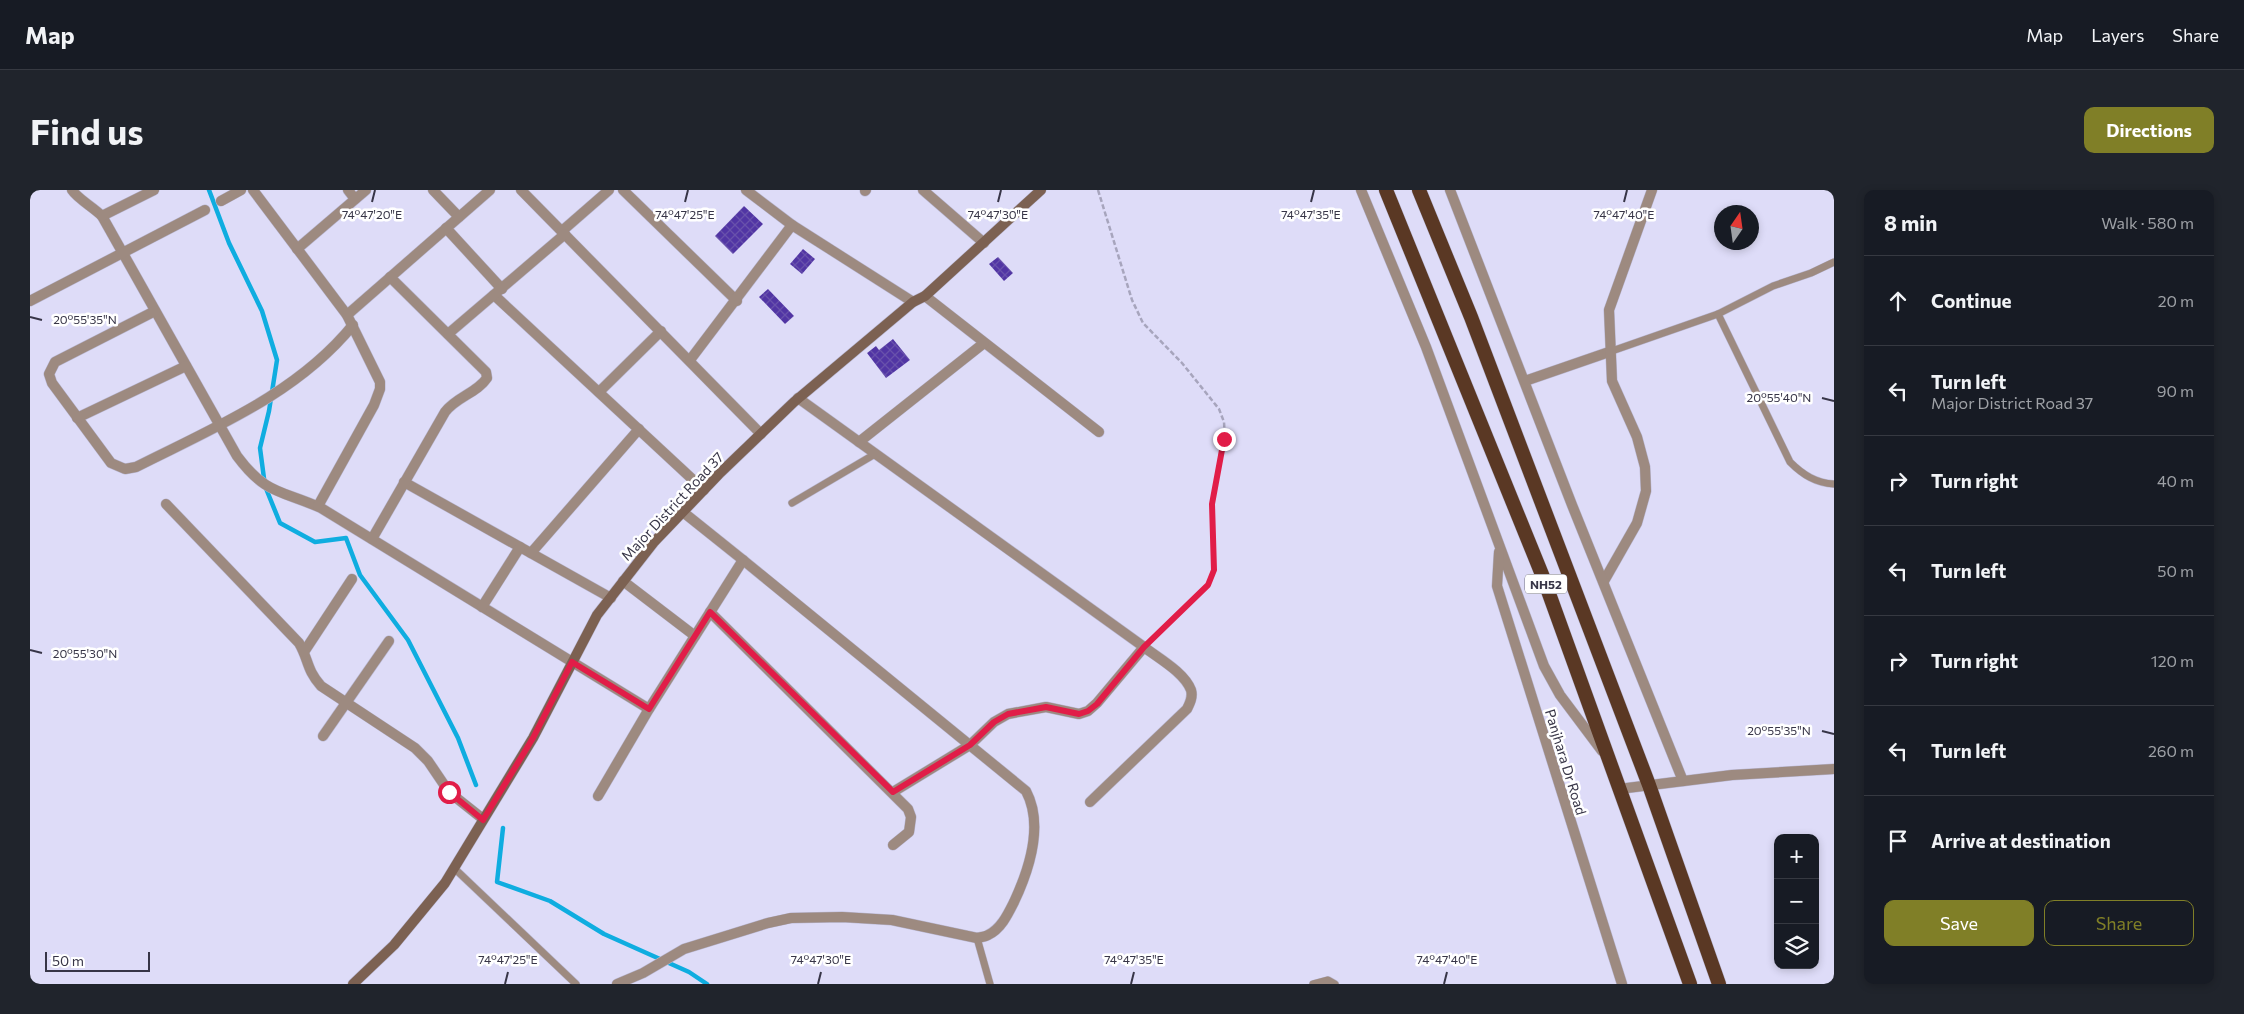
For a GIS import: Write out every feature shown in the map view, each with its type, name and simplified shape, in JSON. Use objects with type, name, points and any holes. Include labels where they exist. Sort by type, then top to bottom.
[{"type":"highway","name":"NH52","points":[[1386,190],[1543,577],[1690,984]]},
{"type":"highway","name":"NH52","points":[[1419,190],[1471,317],[1649,785],[1719,984]]},
{"type":"main road","name":"Major District Road 37","points":[[353,984],[394,945],[445,883],[533,738],[597,615],[654,542],[798,398],[913,302],[926,296],[1041,190]]},
{"type":"street","points":[[72,190],[102,216],[237,456],[250,474],[284,496],[318,506],[649,709]]},
{"type":"street","points":[[102,216],[154,190]]},
{"type":"street","points":[[222,201],[241,190]]},
{"type":"street","points":[[253,190],[347,314],[378,376],[380,389],[374,405],[318,506]]},
{"type":"street","points":[[348,190],[355,199]]},
{"type":"street","points":[[297,249],[366,190]]},
{"type":"street","points":[[433,190],[459,217]]},
{"type":"street","points":[[347,314],[490,190]]},
{"type":"street","points":[[521,190],[761,434]]},
{"type":"street","points":[[448,334],[564,233],[609,190]]},
{"type":"street","points":[[623,190],[737,300]]},
{"type":"street","points":[[746,190],[792,225],[913,302]]},
{"type":"street","points":[[923,190],[984,243]]},
{"type":"street","points":[[1361,190],[1426,348],[1544,666],[1560,694],[1607,758]]},
{"type":"street","points":[[1450,190],[1572,505],[1683,781]]},
{"type":"street","points":[[1604,581],[1637,523],[1646,491],[1645,467],[1637,437],[1612,381],[1609,352],[1609,310],[1652,190]]},
{"type":"street","points":[[30,300],[123,254],[205,210]]},
{"type":"street","points":[[690,360],[792,225]]},
{"type":"street","points":[[446,228],[498,292],[599,392],[704,490]]},
{"type":"street","points":[[372,539],[448,407],[480,386],[487,378],[486,372],[390,277]]},
{"type":"street","points":[[926,296],[1099,432]]},
{"type":"street","points":[[155,311],[54,362],[49,374],[52,383],[111,463],[125,469],[136,467],[258,404],[299,378],[340,341],[352,326]]},
{"type":"street","points":[[599,392],[661,331]]},
{"type":"street","points":[[859,442],[984,343]]},
{"type":"street","points":[[1525,381],[1609,352]]},
{"type":"street","points":[[77,418],[186,366]]},
{"type":"street","points":[[798,398],[1144,647],[1179,675],[1191,690],[1192,700],[1187,709],[1090,802]]},
{"type":"street","points":[[530,553],[639,429]]},
{"type":"street","points":[[404,482],[611,598]]},
{"type":"street","points":[[166,504],[299,643],[304,652],[309,672],[321,686],[415,748],[428,762],[449,792],[483,820]]},
{"type":"street","points":[[617,984],[643,973],[684,949],[768,923],[791,918],[842,917],[892,920],[977,938],[989,935],[1006,918],[1024,880],[1030,863],[1033,842],[1032,803],[1026,791],[682,512]]},
{"type":"street","name":"Panjhara Dr Road","points":[[1500,546],[1497,586],[1622,984]]},
{"type":"street","points":[[482,607],[520,547]]},
{"type":"street","points":[[598,796],[649,709],[743,560]]},
{"type":"street","points":[[304,652],[352,579]]},
{"type":"street","points":[[623,582],[694,636]]},
{"type":"street","points":[[710,612],[908,809],[911,817],[909,832],[893,845]]},
{"type":"street","points":[[323,736],[389,641]]},
{"type":"street","points":[[893,792],[970,745],[994,722],[1008,714],[1046,707],[1079,714],[1088,711],[1097,704],[1144,647]]},
{"type":"street","points":[[1619,789],[1732,775],[1834,770]]},
{"type":"lane","points":[[1609,352],[1718,314],[1773,286],[1811,273],[1834,262]]},
{"type":"lane","points":[[1718,314],[1790,462],[1801,474],[1822,483],[1834,484]]},
{"type":"lane","points":[[792,503],[875,454]]},
{"type":"lane","points":[[454,868],[576,984]]},
{"type":"lane","points":[[977,938],[990,984]]},
{"type":"lane","points":[[1313,984],[1328,980],[1335,984]]},
{"type":"path","points":[[1098,190],[1132,300],[1143,324],[1156,339],[1172,351],[1188,370],[1219,409],[1224,422],[1224,439],[1212,504],[1214,570],[1208,585],[1144,647]]},
{"type":"building","points":[[744,206],[763,224],[733,254],[715,236]]},
{"type":"building","points":[[803,249],[815,259],[802,274],[790,264]]},
{"type":"building","points":[[998,257],[1013,273],[1004,281],[989,264]]},
{"type":"building","points":[[768,289],[794,316],[785,324],[759,297]]},
{"type":"building","points":[[893,339],[910,360],[886,378],[867,353],[876,346],[879,350]]},
{"type":"waterway","points":[[209,190],[229,243],[262,311],[277,360],[269,411],[260,448],[265,486],[280,523],[315,542],[346,538],[360,575],[408,640],[458,738],[476,785]]},
{"type":"waterway","points":[[503,828],[497,882],[550,901],[604,934],[689,972],[707,984]]},
{"type":"route","points":[[449,792],[483,820],[533,738],[572,662],[649,709],[710,612],[893,792],[970,745],[994,722],[1008,714],[1021,710],[1046,707],[1059,708],[1079,714],[1088,711],[1097,704],[1144,647],[1208,585],[1214,570],[1212,504],[1224,439]]}]
